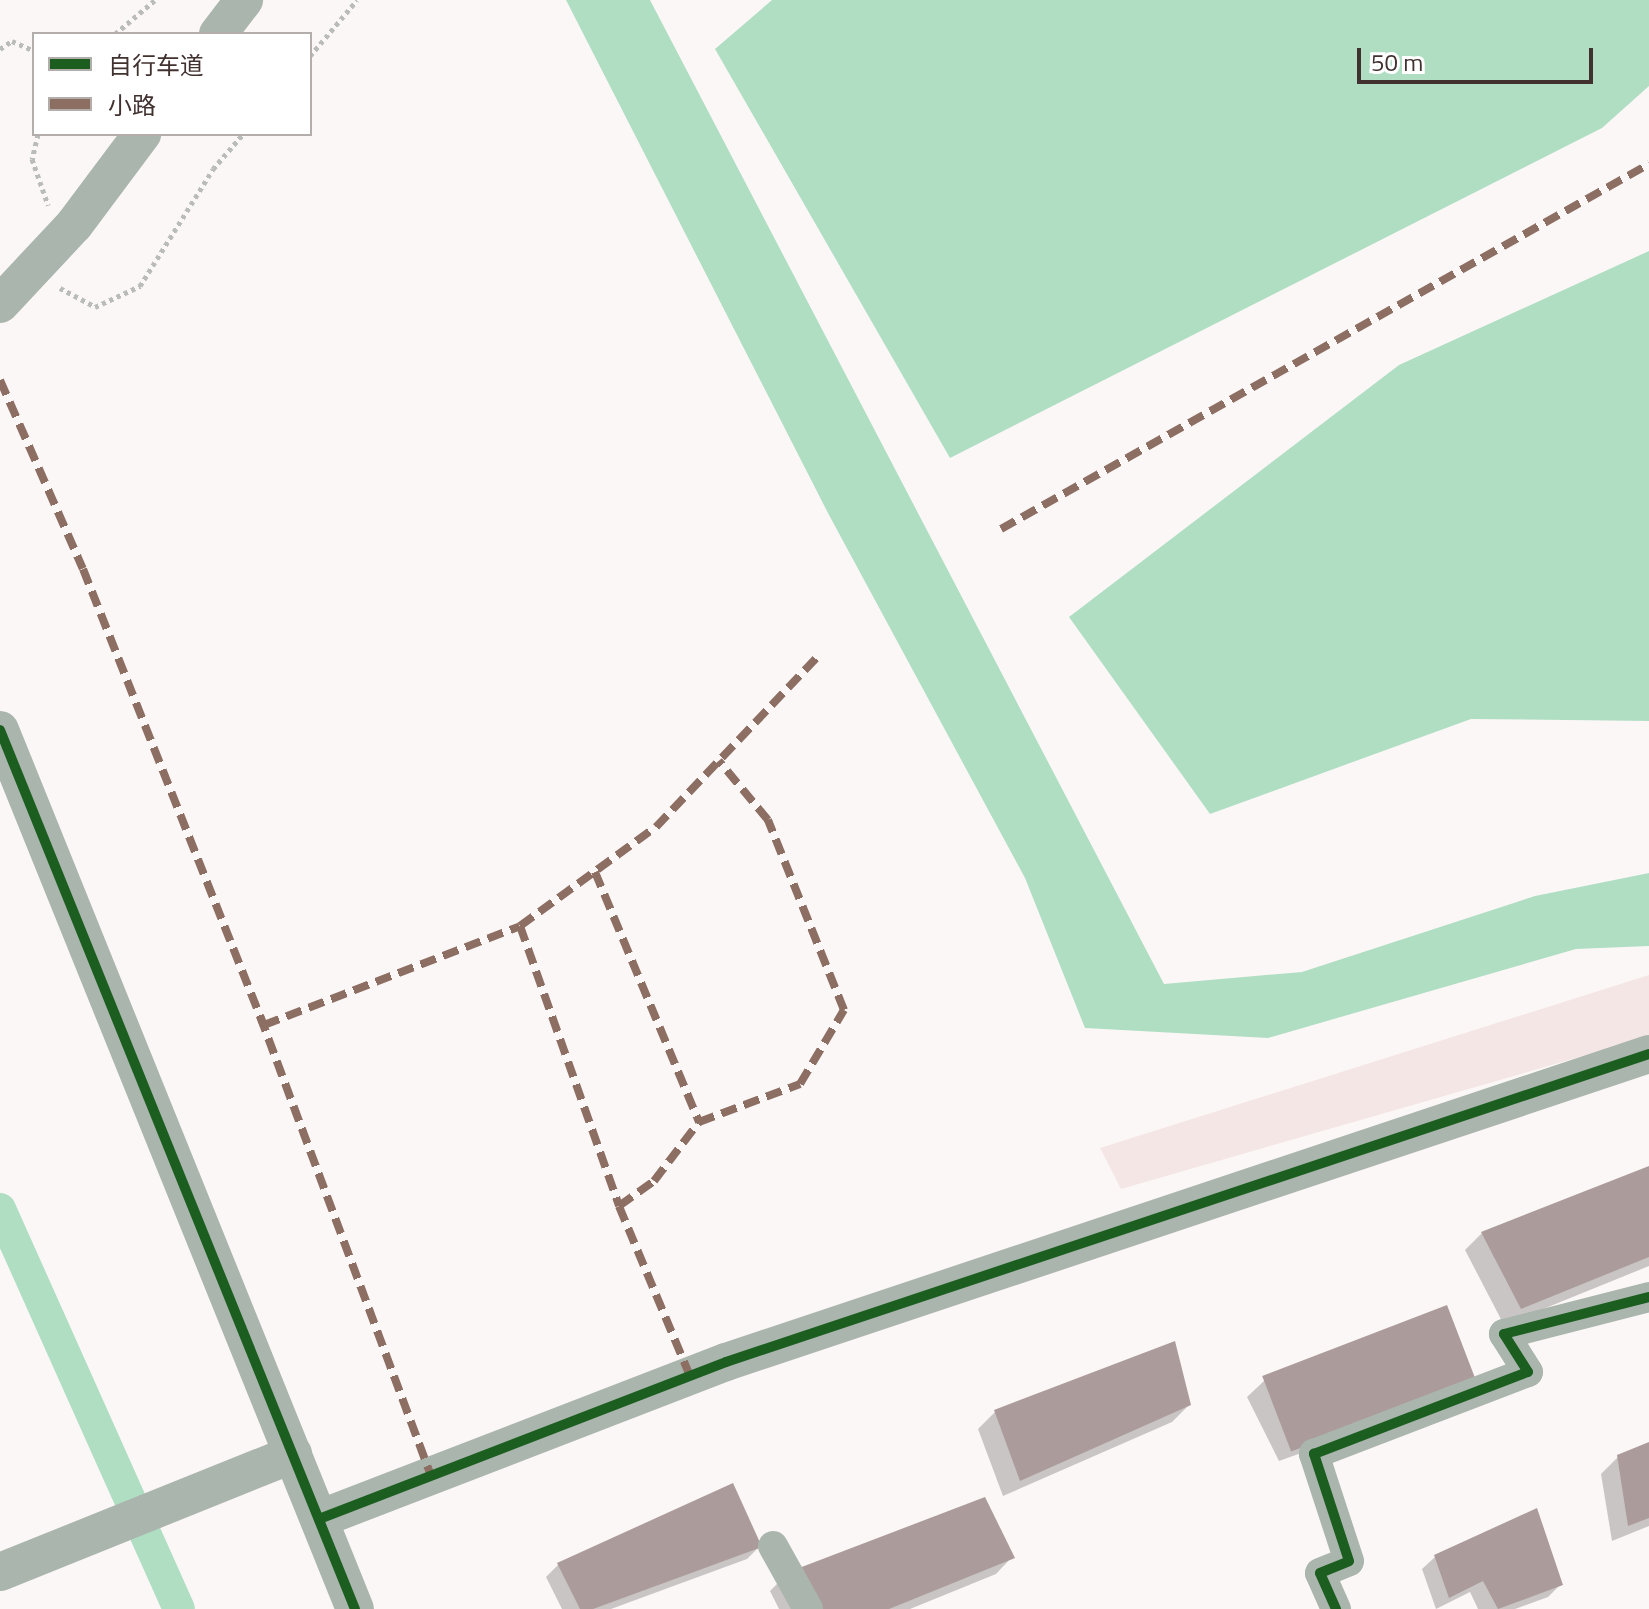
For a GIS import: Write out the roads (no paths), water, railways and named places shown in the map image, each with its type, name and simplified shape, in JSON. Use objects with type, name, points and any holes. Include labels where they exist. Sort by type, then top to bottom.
[{"type":"street","points":[[220,32],[244,0]]},
{"type":"street","points":[[0,304],[59,240],[140,136]]},
{"type":"street","points":[[0,730],[355,1609]]},
{"type":"street","points":[[319,1519],[726,1362],[1649,1054]]},
{"type":"street","points":[[1336,1609],[1320,1573],[1349,1561],[1314,1454],[1528,1372],[1504,1334],[1649,1297]]},
{"type":"street","points":[[0,1572],[293,1454]]},
{"type":"street","points":[[773,1546],[808,1609]]},
{"type":"waterway","points":[[0,1209],[179,1609]]}]
